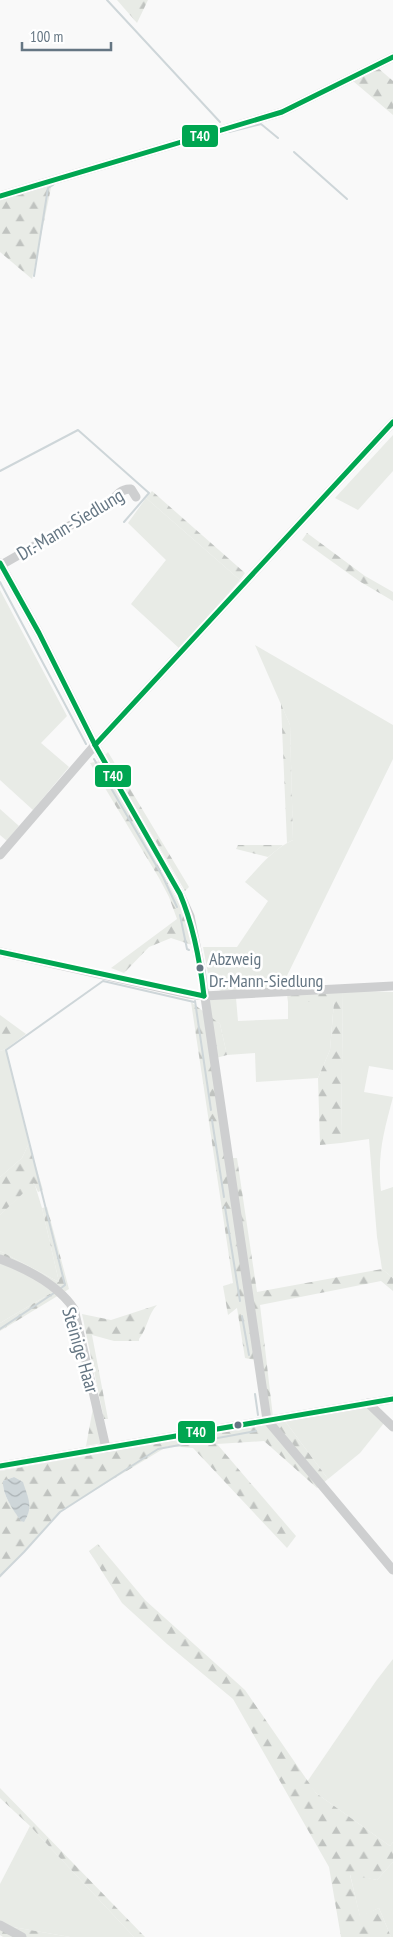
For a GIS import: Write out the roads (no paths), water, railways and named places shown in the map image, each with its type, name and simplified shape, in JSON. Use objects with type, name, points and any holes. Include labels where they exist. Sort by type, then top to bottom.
[{"type":"street","points":[[0,196],[282,112],[393,57]]},
{"type":"street","points":[[0,855],[96,745],[393,422]]},
{"type":"street","name":"Dr.-Mann-Siedlung","points":[[1,564],[111,502],[116,494],[126,489],[130,489],[136,497]]},
{"type":"street","points":[[1,564],[39,633],[96,745],[180,894],[190,916],[201,970],[267,1420],[393,1570]]},
{"type":"street","points":[[0,952],[204,996],[393,986]]},
{"type":"street","name":"Steinige Haar","points":[[0,1259],[24,1268],[45,1282],[67,1298],[74,1309],[106,1448]]},
{"type":"street","points":[[0,1466],[393,1399]]},
{"type":"street","points":[[368,1403],[393,1427]]},
{"type":"street","points":[[0,1925],[22,1937]]},
{"type":"water","points":[[14,1477],[23,1482],[28,1498],[29,1512],[24,1522],[21,1521],[15,1512],[4,1491],[3,1481]]},
{"type":"waterway","points":[[107,0],[220,122]]},
{"type":"waterway","points":[[229,132],[261,124],[278,138]]},
{"type":"waterway","points":[[294,152],[347,199]]},
{"type":"waterway","points":[[34,276],[48,188],[53,185]]},
{"type":"waterway","points":[[0,471],[78,430],[149,493],[124,522]]},
{"type":"waterway","points":[[0,582],[86,744]]},
{"type":"waterway","points":[[94,759],[163,877],[177,907]]},
{"type":"waterway","points":[[180,915],[187,949],[189,950]]},
{"type":"waterway","points":[[60,1289],[65,1285],[6,1050],[103,981],[194,1002]]},
{"type":"waterway","points":[[195,1001],[211,1110]]},
{"type":"waterway","points":[[212,1120],[224,1197]]},
{"type":"waterway","points":[[225,1207],[240,1301]]},
{"type":"waterway","points":[[0,1329],[54,1293]]},
{"type":"waterway","points":[[242,1316],[249,1355]]},
{"type":"waterway","points":[[255,1394],[258,1415]]},
{"type":"waterway","points":[[0,1576],[60,1512],[158,1449],[256,1431]]},
{"type":"place","name":"Abzweig Dr.-Mann-Siedlung","points":[[200,968]]}]
